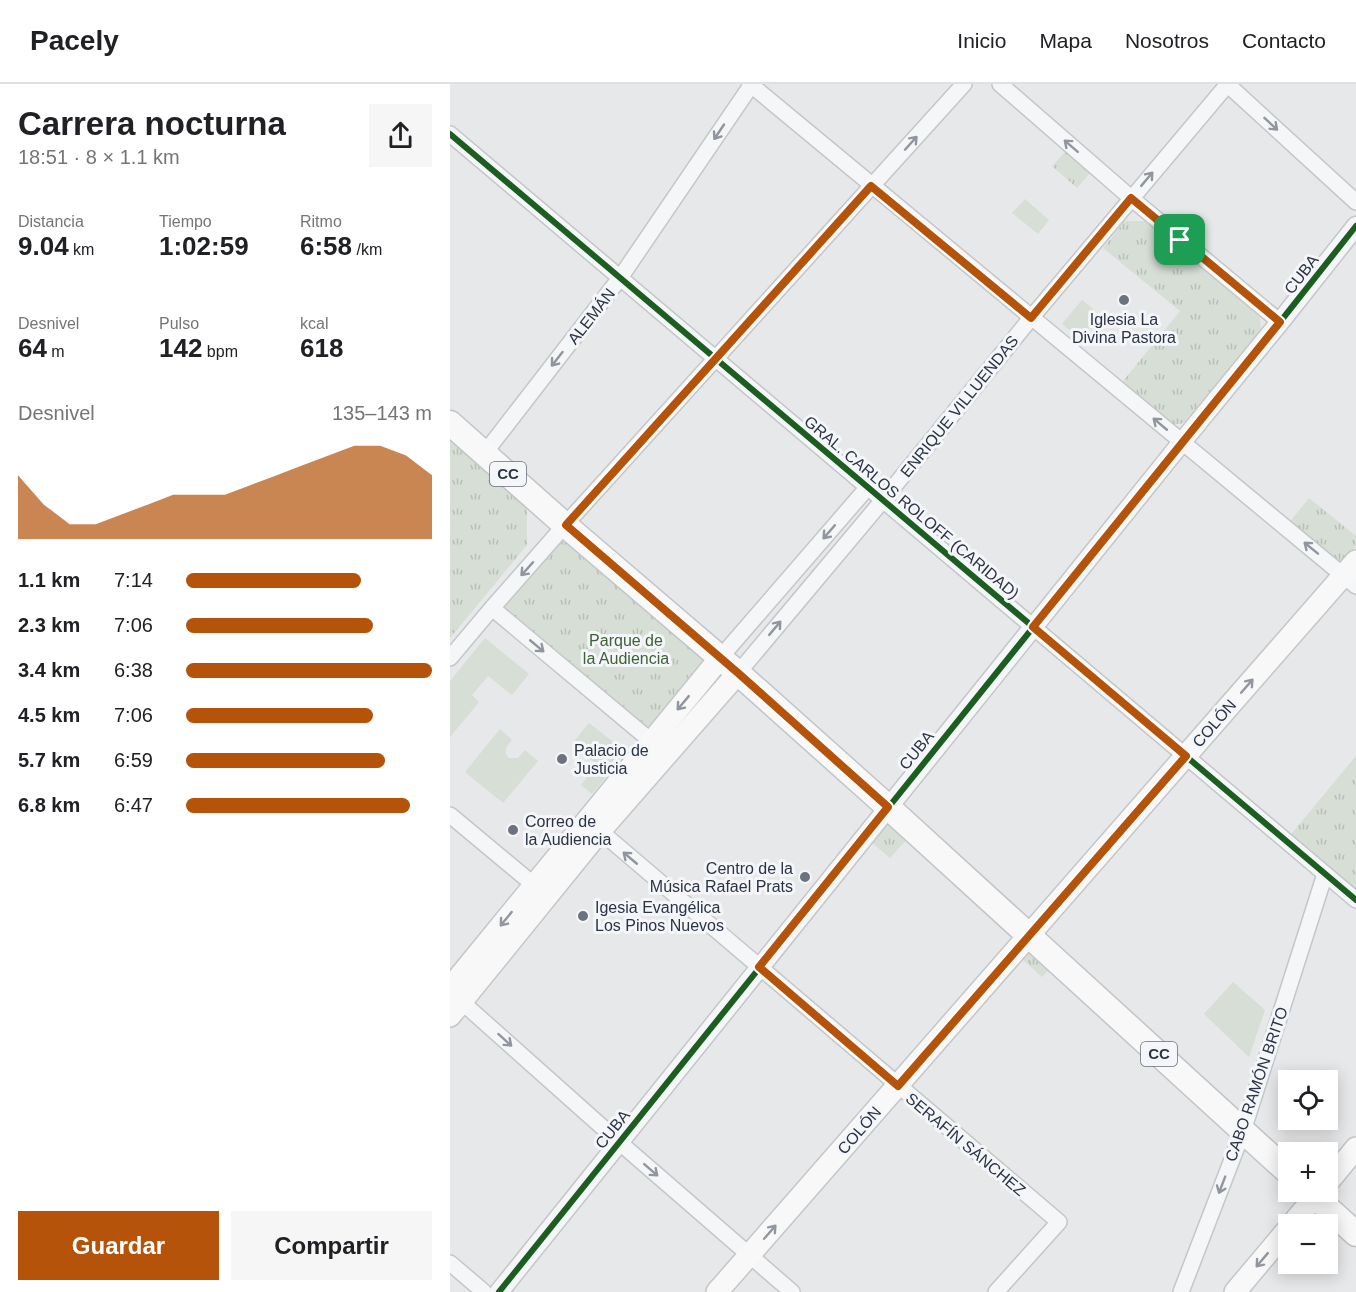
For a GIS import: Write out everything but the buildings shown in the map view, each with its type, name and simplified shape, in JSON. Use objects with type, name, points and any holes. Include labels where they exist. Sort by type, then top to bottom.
[{"type":"main road","name":"CC","points":[[450,423],[729,665],[888,807],[1278,1164]]},
{"type":"main road","name":"COLÓN","points":[[717,1292],[1186,756],[1352,574]]},
{"type":"main road","points":[[453,999],[534,885],[651,741],[729,665]]},
{"type":"main road","points":[[453,999],[600,831],[729,665]]},
{"type":"main road","points":[[1338,1168],[1356,1148]]},
{"type":"main road","points":[[1300,1214],[1309,1202]]},
{"type":"main road","points":[[1328,1202],[1356,1234]]},
{"type":"main road","points":[[1235,1292],[1278,1240]]},
{"type":"street","points":[[751,84],[1182,442],[1352,574]]},
{"type":"street","name":"ALEMÁN","points":[[484,454],[620,278],[751,84]]},
{"type":"street","points":[[450,658],[566,525],[964,84]]},
{"type":"street","points":[[1000,84],[1131,198],[1280,322]]},
{"type":"street","points":[[1228,84],[1356,202]]},
{"type":"street","name":"ENRIQUE VILLUENDAS","points":[[729,665],[883,500],[1031,318],[1228,84]]},
{"type":"street","name":"GRAL. CARLOS ROLOFF (CARIDAD)","points":[[450,134],[1356,900]]},
{"type":"street","name":"CUBA","points":[[499,1292],[1356,226]]},
{"type":"street","points":[[729,665],[868,487]]},
{"type":"street","points":[[492,608],[651,741]]},
{"type":"street","points":[[450,815],[534,885]]},
{"type":"street","name":"SERAFÍN SÁNCHEZ","points":[[600,831],[1059,1222],[996,1292]]},
{"type":"street","name":"CABO RAMÓN BRITO","points":[[1181,1292],[1243,1131],[1325,874]]},
{"type":"street","points":[[453,999],[792,1292]]},
{"type":"street","points":[[450,1263],[484,1292]]},
{"type":"green space","points":[[1065,152],[1090,173],[1077,188],[1052,166]]},
{"type":"green space","points":[[1025,199],[1049,220],[1038,234],[1012,213]]},
{"type":"green space","points":[[1125,221],[1145,221],[1260,317],[1261,334],[1186,423],[1168,425],[1120,385],[1180,311],[1103,248]]},
{"type":"green space","points":[[1082,300],[1100,315],[1084,334],[1081,332],[1077,336],[1062,324]]},
{"type":"green space","points":[[450,440],[527,505],[527,545],[450,638]]},
{"type":"green space","points":[[1309,498],[1356,536],[1356,546],[1340,566],[1288,524]]},
{"type":"green space","name":"Parque de la Audiencia","points":[[563,536],[710,657],[652,730],[504,607]]},
{"type":"green space","points":[[485,638],[529,674],[512,695],[488,676],[472,695],[479,702],[450,737],[450,681]]},
{"type":"green space","points":[[589,723],[626,752],[592,794],[581,785],[597,765],[572,744]]},
{"type":"green space","points":[[500,729],[512,740],[506,751],[509,758],[518,758],[525,750],[538,761],[503,803],[465,772]]},
{"type":"green space","points":[[1356,757],[1356,894],[1288,838]]},
{"type":"green space","points":[[887,821],[907,839],[890,858],[870,841]]},
{"type":"green space","points":[[1028,953],[1048,971],[1042,977],[1022,959]]},
{"type":"green space","points":[[1233,982],[1265,1010],[1249,1057],[1204,1014]]},
{"type":"cycle path","points":[[450,134],[1356,900]]},
{"type":"cycle path","points":[[499,1292],[1356,226]]},
{"type":"place","name":"Iglesia La Divina Pastora","points":[[1124,300]]},
{"type":"place","name":"Palacio de Justicia","points":[[562,759]]},
{"type":"place","name":"Correo de la Audiencia","points":[[513,830]]},
{"type":"place","name":"Centro de la Música Rafael Prats","points":[[805,877]]},
{"type":"place","name":"Igesia Evangélica Los Pinos Nuevos","points":[[583,916]]},
{"type":"route","points":[[871,186],[1031,318],[1131,198],[1180,240],[1280,322],[1033,627],[1186,756],[898,1086],[759,967],[888,807],[738,673],[566,525],[871,186]]}]
